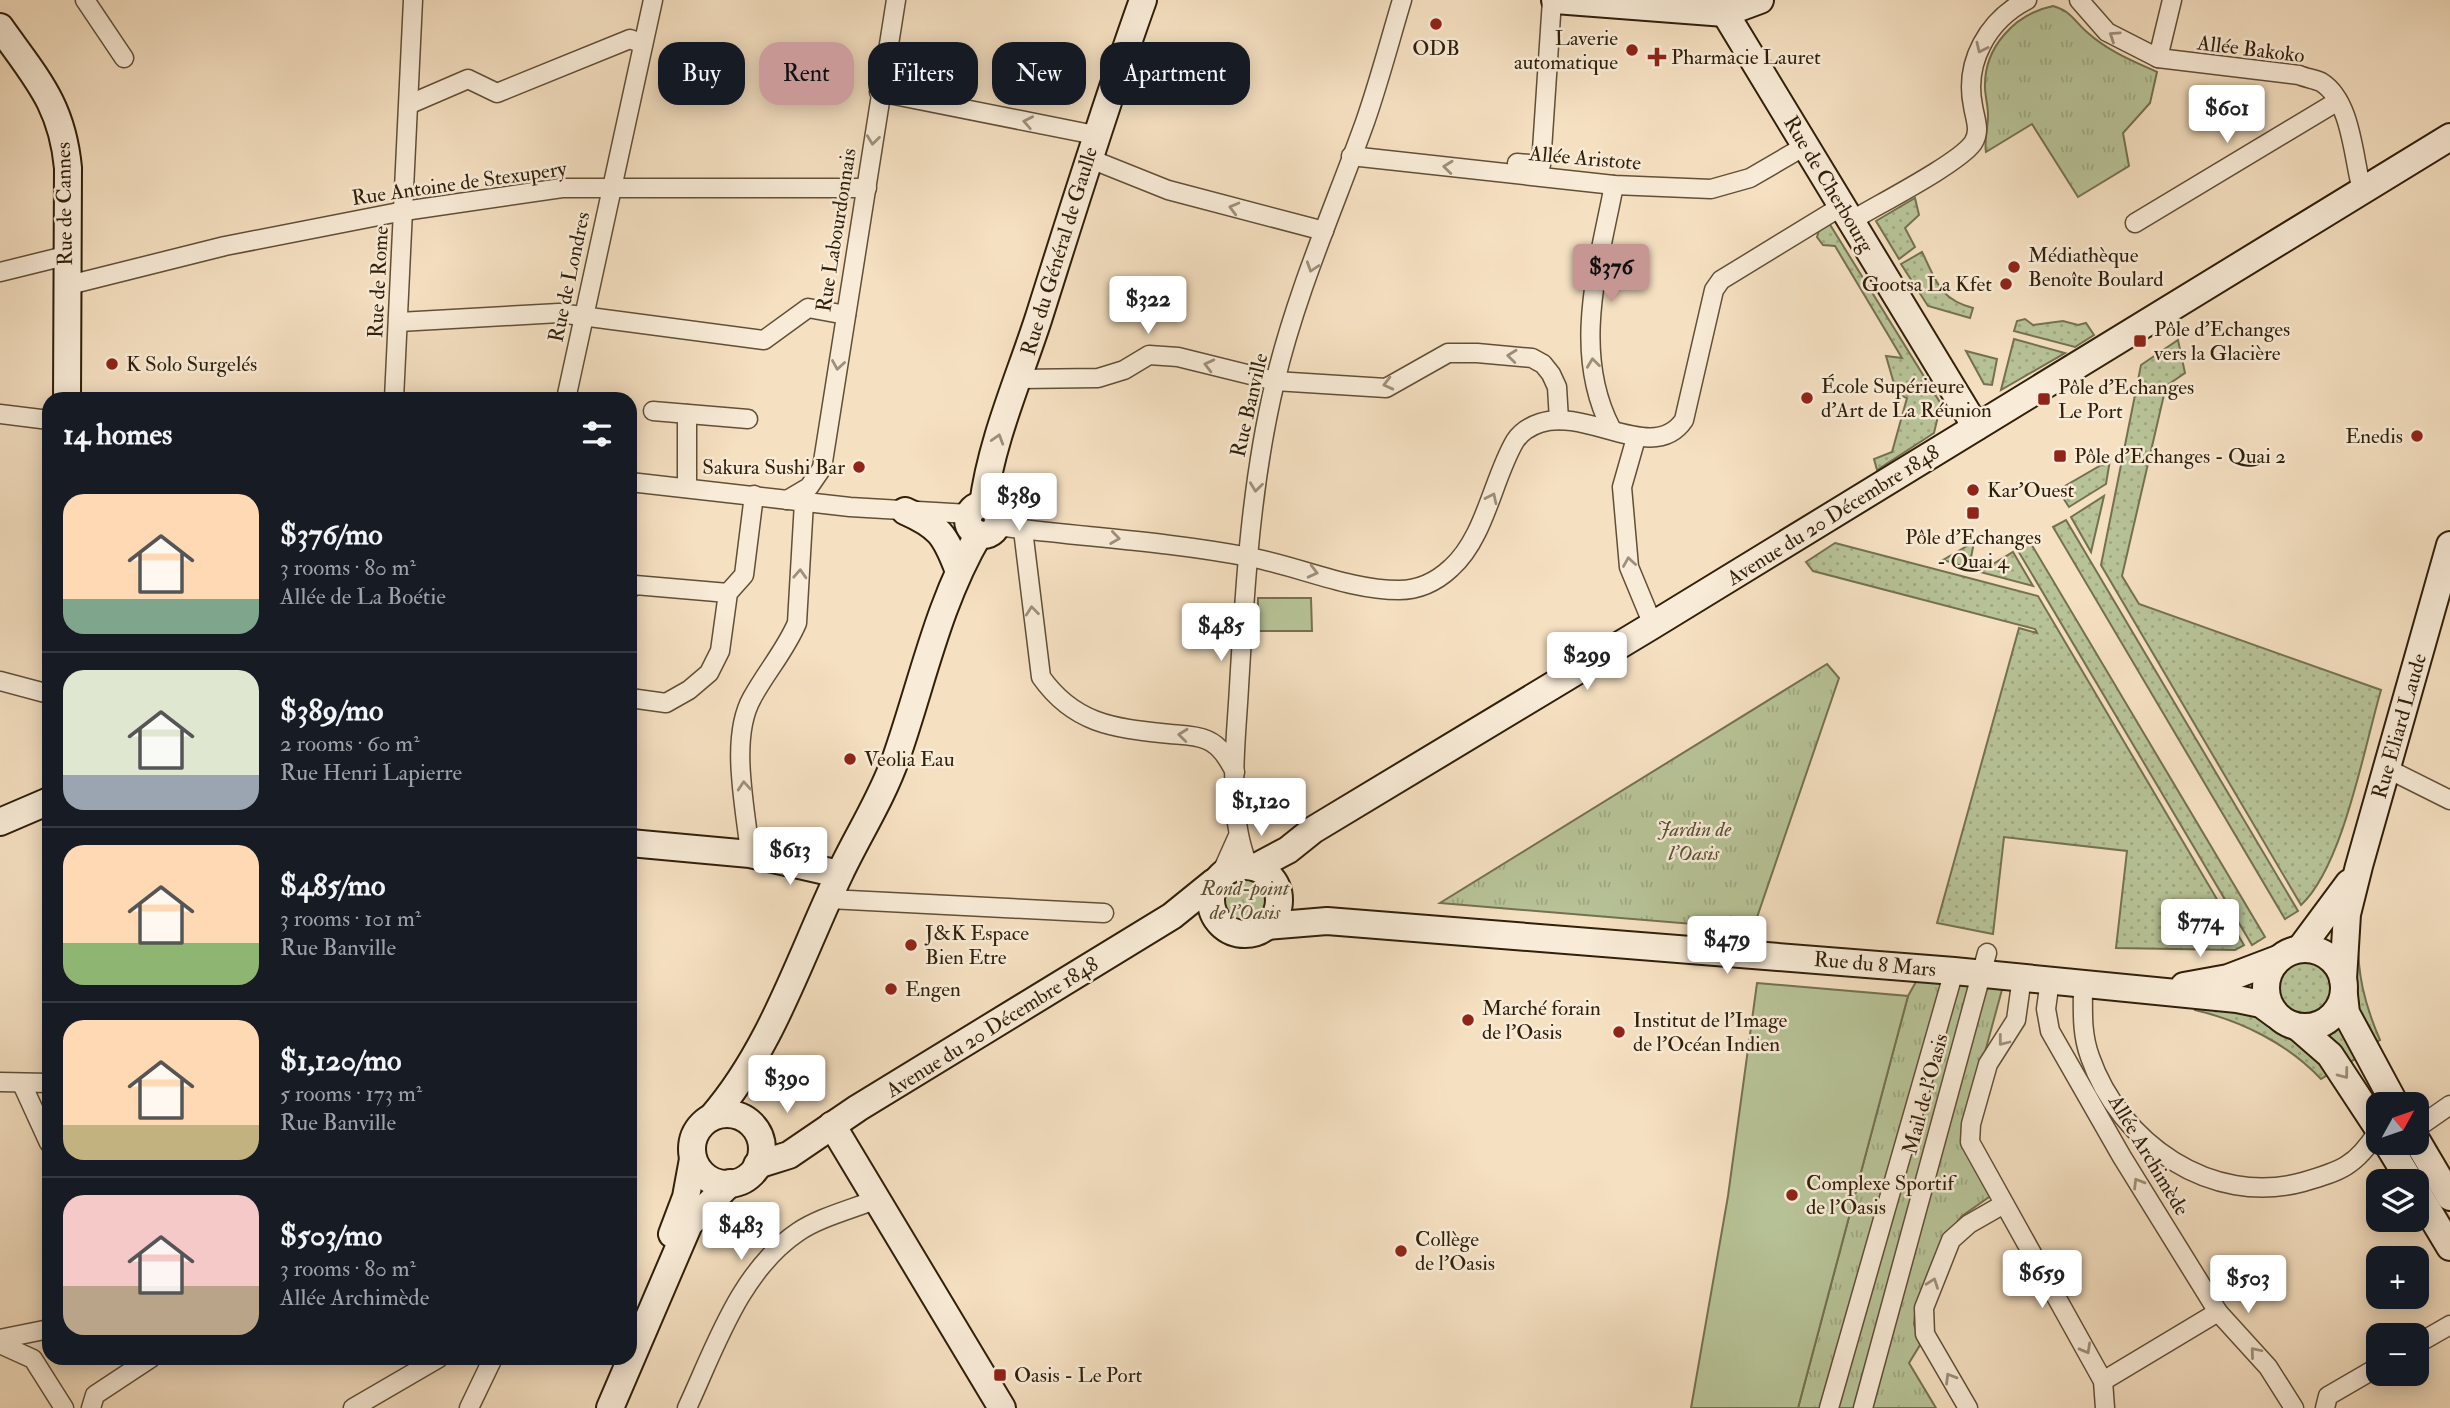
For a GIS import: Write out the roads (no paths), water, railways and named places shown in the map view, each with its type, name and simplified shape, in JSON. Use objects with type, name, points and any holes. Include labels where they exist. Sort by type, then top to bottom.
[{"type":"main road","name":"Rue du Général de Gaulle","points":[[712,1117],[726,1101],[769,1028],[839,874],[889,777],[958,569],[990,522],[986,478],[1092,146],[1143,0]]},
{"type":"main road","points":[[1554,0],[1721,7],[1760,0]]},
{"type":"main road","name":"Rue de Cherbourg","points":[[1721,7],[1976,426]]},
{"type":"main road","name":"Rue de Cannes","points":[[0,27],[46,90],[57,112],[65,139],[68,168],[65,256],[67,392]]},
{"type":"main road","name":"Avenue du 20 Décembre 1848","points":[[1264,877],[1288,850],[1313,830],[2450,137]]},
{"type":"main road","points":[[905,511],[937,528],[947,540],[958,569]]},
{"type":"main road","name":"Rue Eliard Laude","points":[[2344,987],[2347,914],[2450,545]]},
{"type":"main road","points":[[0,822],[42,804]]},
{"type":"main road","points":[[637,844],[750,855],[839,874]]},
{"type":"main road","points":[[1237,866],[1264,877],[1277,912],[1268,926],[1253,934],[1243,934],[1232,932],[1216,919],[1210,900],[1217,879],[1237,866]]},
{"type":"main road","name":"Rue Eliard Laude","points":[[2289,954],[2335,906],[2359,866]]},
{"type":"main road","name":"Rue du 8 Mars","points":[[1264,877],[1305,914],[1327,920]]},
{"type":"main road","name":"Avenue du 20 Décembre 1848","points":[[757,1165],[789,1155],[1171,916],[1217,879]]},
{"type":"main road","name":"Avenue du 20 Décembre 1848","points":[[1171,916],[1197,912],[1216,919]]},
{"type":"main road","name":"Rue du 8 Mars","points":[[1268,926],[1327,920],[1954,971],[1984,963],[2022,977],[2261,1004],[2276,1015]]},
{"type":"main road","points":[[2366,1110],[2330,1055],[2299,1028],[2276,1015],[2266,993],[2266,981],[2289,954],[2322,953],[2339,968],[2346,1013],[2389,1092]]},
{"type":"main road","name":"Rue du 8 Mars","points":[[2130,988],[2191,985],[2228,978],[2289,954]]},
{"type":"main road","points":[[2299,1028],[2324,1024],[2341,1006],[2344,987]]},
{"type":"main road","name":"Rue du Général de Gaulle","points":[[753,1126],[750,1095],[769,1028]]},
{"type":"main road","points":[[637,1310],[678,1218],[693,1159],[695,1134],[712,1117],[725,1114],[738,1116],[753,1126],[787,1139],[822,1132],[877,1199],[1002,1408]]},
{"type":"main road","points":[[693,1159],[711,1180],[730,1183],[741,1181],[757,1165],[761,1147],[753,1126]]},
{"type":"main road","points":[[2425,1155],[2450,1197]]},
{"type":"main road","points":[[637,1345],[689,1224],[730,1183]]},
{"type":"main road","points":[[2429,1212],[2450,1247]]},
{"type":"main road","points":[[592,1408],[612,1365]]},
{"type":"main road","points":[[610,1408],[628,1365]]},
{"type":"street","points":[[85,0],[124,58]]},
{"type":"street","name":"Rue de Rome","points":[[394,392],[413,0]]},
{"type":"street","name":"Rue de Londres","points":[[567,392],[653,0]]},
{"type":"street","name":"Rue Labourdonnais","points":[[888,42],[896,0]]},
{"type":"street","name":"Rue Banville","points":[[1217,879],[1237,838],[1235,772],[1247,556],[1258,469],[1275,381],[1402,0]]},
{"type":"street","points":[[1490,161],[1541,164],[1554,0]]},
{"type":"street","points":[[637,483],[850,507],[905,511],[922,509],[990,522],[1247,556],[1395,590],[1428,585],[1454,566],[1464,552],[1499,482],[1515,442],[1530,427],[1559,420],[1611,428],[1636,438],[1667,436],[1684,419],[1709,306],[1721,279],[1955,158],[1971,145],[1977,129],[1971,91],[1977,52],[1996,23],[2027,0]]},
{"type":"street","name":"Allée Bakoko","points":[[2079,0],[2107,32],[2158,58],[2299,75],[2320,82],[2338,101]]},
{"type":"street","points":[[2158,58],[2172,0]]},
{"type":"street","points":[[410,104],[468,79],[497,93],[630,40],[643,44]]},
{"type":"street","points":[[2135,223],[2338,101],[2362,190]]},
{"type":"street","name":"Rue Labourdonnais","points":[[822,468],[867,188],[877,105]]},
{"type":"street","points":[[930,105],[1092,146],[1168,190],[1324,230]]},
{"type":"street","name":"Allée Aristote","points":[[1351,156],[1614,185],[1711,190],[1731,186],[1805,146]]},
{"type":"street","points":[[1611,428],[1595,385],[1590,336],[1593,288],[1614,185]]},
{"type":"street","name":"Rue Antoine de Stexupery","points":[[65,286],[225,246],[404,211],[562,188],[867,188]]},
{"type":"street","points":[[0,272],[65,256]]},
{"type":"street","points":[[399,321],[559,313],[764,340],[808,308],[846,315]]},
{"type":"street","points":[[1019,379],[1098,378],[1124,370],[1149,355],[1178,358],[1275,381],[1386,388],[1448,354],[1477,352],[1532,358],[1543,364],[1552,374],[1557,387],[1559,420]]},
{"type":"street","points":[[653,411],[748,419]]},
{"type":"street","points":[[0,414],[42,419]]},
{"type":"street","points":[[687,414],[687,488]]},
{"type":"street","points":[[1636,438],[1622,487],[1629,567],[1653,625]]},
{"type":"street","points":[[750,855],[740,739],[751,700],[789,641],[797,623],[796,501],[809,488],[822,468]]},
{"type":"street","points":[[822,468],[828,491],[850,507]]},
{"type":"street","points":[[637,699],[666,703],[690,690],[709,673],[720,651],[727,593],[744,575],[754,495]]},
{"type":"street","points":[[990,522],[1041,677],[1051,692],[1086,719],[1114,727],[1209,740],[1221,750],[1235,772]]},
{"type":"street","points":[[637,585],[727,593]]},
{"type":"street","points":[[0,681],[42,692]]},
{"type":"street","points":[[2388,769],[2450,800]]},
{"type":"street","name":"Rue Banville","points":[[1237,838],[1264,877]]},
{"type":"street","points":[[829,899],[1104,913]]},
{"type":"street","name":"Mail de l'Oasis","points":[[1863,1408],[1984,963]]},
{"type":"street","name":"Mail de l'Oasis","points":[[1829,1408],[1954,971]]},
{"type":"street","points":[[2022,977],[2016,1020],[1988,1065],[1970,1133],[1973,1150],[2103,1381],[2105,1408]]},
{"type":"street","name":"Allée Archimède","points":[[2050,980],[2046,1009],[2050,1031],[2122,1157],[2218,1312],[2268,1367],[2294,1408]]},
{"type":"street","points":[[2083,983],[2085,1035],[2090,1057],[2107,1092],[2150,1146],[2180,1168],[2213,1180],[2245,1186],[2285,1187],[2337,1172],[2362,1156],[2366,1149]]},
{"type":"street","points":[[0,1082],[42,1083]]},
{"type":"street","points":[[22,1084],[42,1128]]},
{"type":"street","points":[[2429,1120],[2450,1105]]},
{"type":"street","points":[[687,1408],[734,1309],[760,1268],[798,1232],[877,1199]]},
{"type":"street","points":[[1968,1408],[1925,1334],[1924,1308],[1951,1240],[2004,1204]]},
{"type":"street","points":[[2103,1381],[2218,1312]]},
{"type":"street","points":[[2429,1337],[2450,1325]]},
{"type":"street","points":[[0,1341],[42,1330]]},
{"type":"street","points":[[0,1341],[33,1359],[64,1408]]},
{"type":"street","points":[[33,1359],[42,1341]]},
{"type":"street","points":[[54,1391],[93,1401],[141,1365]]},
{"type":"street","points":[[353,1408],[427,1365]]},
{"type":"street","points":[[469,1408],[490,1365]]},
{"type":"street","points":[[2325,1408],[2328,1396],[2366,1374]]},
{"type":"place","name":"ODB","points":[[1436,24]]},
{"type":"place","name":"Laverie automatique","points":[[1632,50]]},
{"type":"place","name":"Pharmacie Lauret","points":[[1657,57]]},
{"type":"place","name":"Médiathèque Benoîte Boulard","points":[[2014,267]]},
{"type":"place","name":"Gootsa La Kfet","points":[[2006,284]]},
{"type":"place","name":"Pôle d'Echanges vers la Glacière","points":[[2140,341]]},
{"type":"place","name":"K Solo Surgelés","points":[[112,364]]},
{"type":"place","name":"École Supérieure d'Art de La Réunion","points":[[1807,398]]},
{"type":"place","name":"Pôle d'Echanges Le Port","points":[[2044,399]]},
{"type":"place","name":"Enedis","points":[[2417,436]]},
{"type":"place","name":"Pôle d'Echanges - Quai 2","points":[[2060,456]]},
{"type":"place","name":"Sakura Sushi Bar","points":[[859,467]]},
{"type":"place","name":"Kar'Ouest","points":[[1973,490]]},
{"type":"place","name":"Pôle d'Echanges - Quai 4","points":[[1973,513]]},
{"type":"place","name":"Veolia Eau","points":[[850,759]]},
{"type":"place","name":"J&K Espace Bien Etre","points":[[911,945]]},
{"type":"place","name":"Engen","points":[[891,989]]},
{"type":"place","name":"Marché forain de l'Oasis","points":[[1468,1020]]},
{"type":"place","name":"Institut de l'Image de l'Océan Indien","points":[[1619,1032]]},
{"type":"place","name":"Complexe Sportif de l'Oasis","points":[[1792,1195]]},
{"type":"place","name":"Collège de l'Oasis","points":[[1401,1251]]},
{"type":"place","name":"Oasis - Le Port","points":[[1000,1375]]},
{"type":"park label","name":"Jardin de l'Oasis","points":[[1694,841]]},
{"type":"park label","name":"Rond-point de l'Oasis","points":[[1245,900]]}]
